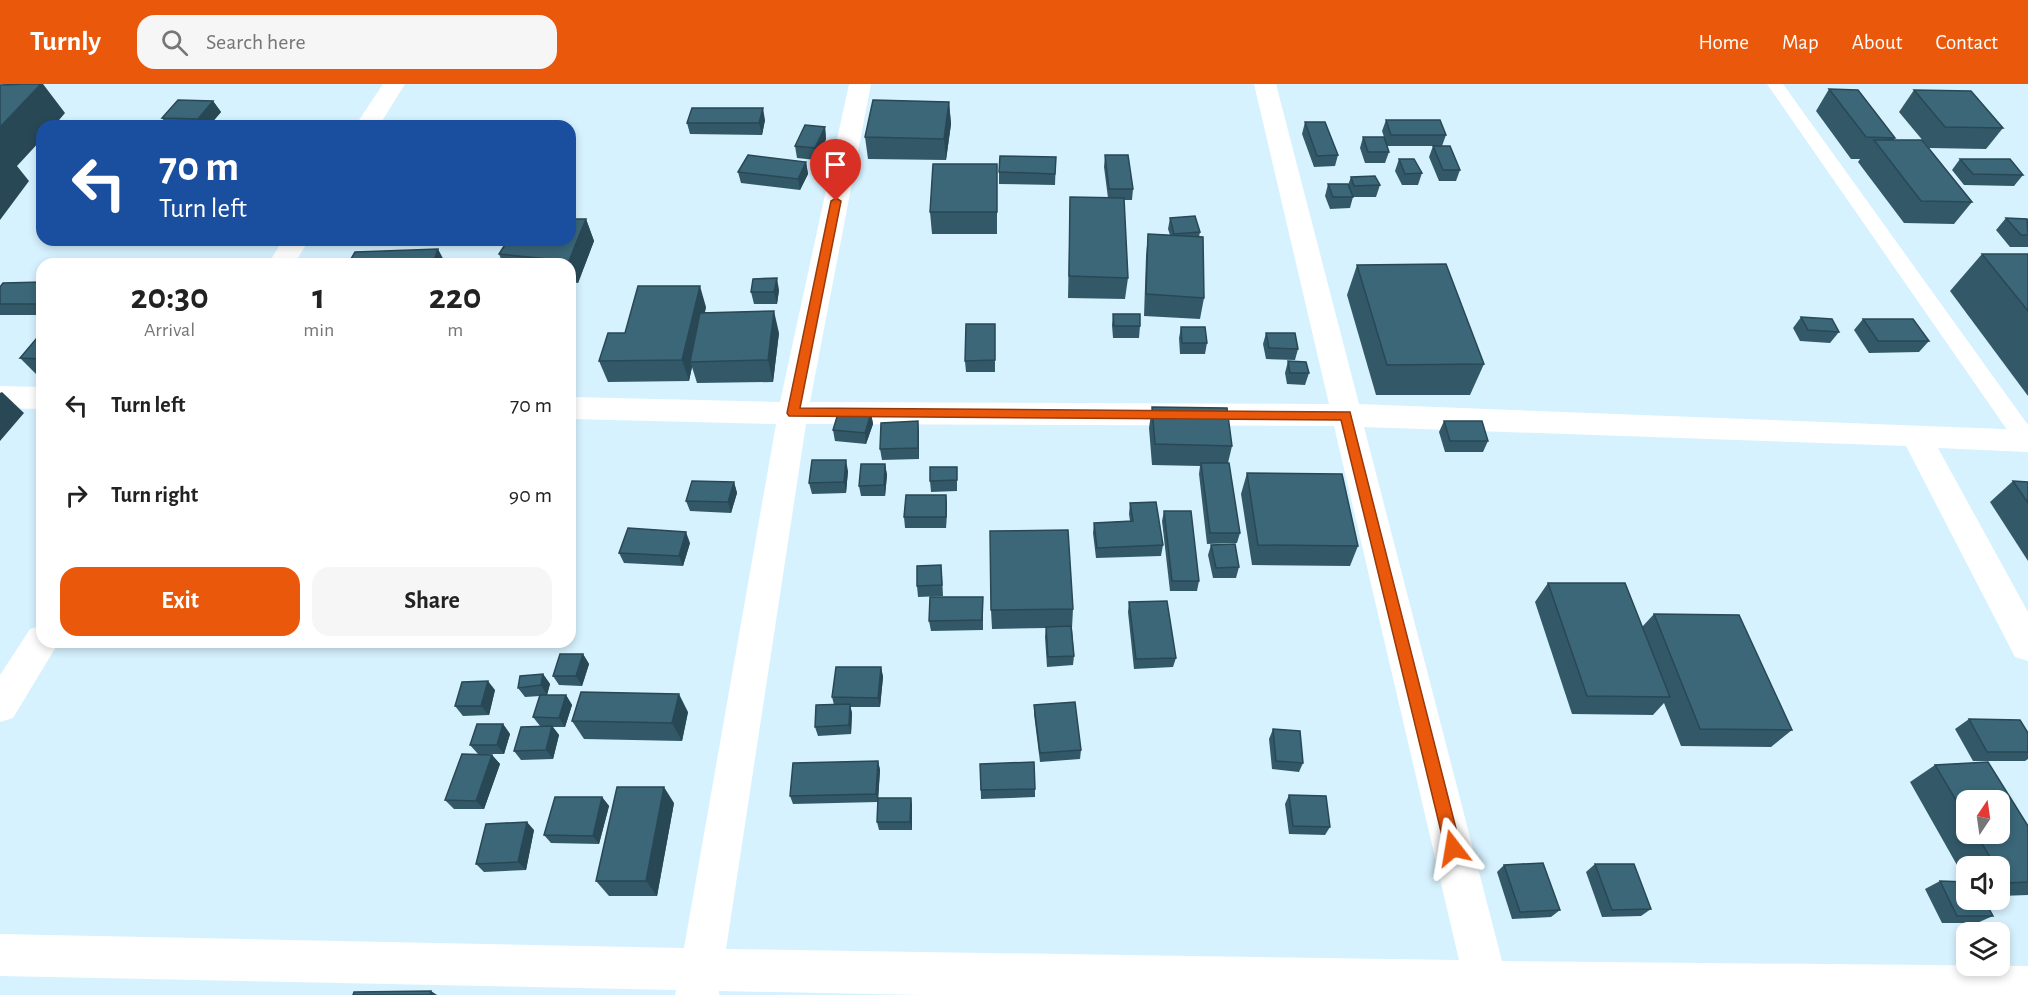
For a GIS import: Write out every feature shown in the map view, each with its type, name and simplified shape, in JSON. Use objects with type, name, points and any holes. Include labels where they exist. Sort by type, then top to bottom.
[{"type":"street","points":[[372,120],[394,84]]},
{"type":"street","points":[[700,983],[793,413],[860,84]]},
{"type":"street","points":[[1265,84],[1488,990]]},
{"type":"street","points":[[0,397],[36,398]]},
{"type":"street","points":[[576,408],[793,413],[1346,415],[2028,441]]},
{"type":"street","points":[[1916,435],[2028,646]]},
{"type":"street","points":[[0,706],[37,648]]},
{"type":"street","points":[[0,955],[700,983],[1488,990],[2028,988]]},
{"type":"lane","points":[[1775,84],[2028,441]]},
{"type":"building","points":[[41,84],[0,127],[0,85]]},
{"type":"building","points":[[1829,89],[1858,90],[1895,138],[1866,137]]},
{"type":"building","points":[[1914,90],[1971,91],[2003,128],[1945,127]]},
{"type":"building","points":[[178,100],[213,101],[198,119],[162,118]]},
{"type":"building","points":[[873,100],[949,102],[944,139],[865,137]]},
{"type":"building","points":[[692,108],[763,108],[759,123],[687,123]]},
{"type":"building","points":[[1386,120],[1440,120],[1446,135],[1391,135]]},
{"type":"building","points":[[1305,122],[1325,122],[1338,155],[1317,156]]},
{"type":"building","points":[[805,125],[825,127],[815,148],[795,146]]},
{"type":"building","points":[[1363,137],[1384,137],[1389,152],[1368,152]]},
{"type":"building","points":[[1874,140],[1922,140],[1972,202],[1921,201]]},
{"type":"building","points":[[1433,146],[1450,146],[1460,170],[1443,170]]},
{"type":"building","points":[[748,155],[806,162],[798,179],[738,172]]},
{"type":"building","points":[[1105,155],[1128,155],[1133,189],[1109,189]]},
{"type":"building","points":[[1000,156],[1056,157],[1055,174],[999,172]]},
{"type":"building","points":[[1399,159],[1414,159],[1422,173],[1405,174]]},
{"type":"building","points":[[1960,159],[2010,159],[2023,175],[1973,174]]},
{"type":"building","points":[[933,164],[997,164],[997,212],[930,212]]},
{"type":"building","points":[[1375,176],[1380,185],[1354,186],[1351,177]]},
{"type":"building","points":[[1328,184],[1348,184],[1353,197],[1333,197]]},
{"type":"building","points":[[1070,197],[1124,198],[1128,278],[1069,276]]},
{"type":"building","points":[[1195,216],[1200,232],[1174,234],[1170,218]]},
{"type":"building","points":[[2006,218],[2027,219],[2028,235],[2021,235]]},
{"type":"building","points":[[576,219],[586,219],[576,244]]},
{"type":"building","points":[[1148,234],[1203,237],[1204,298],[1146,294]]},
{"type":"building","points":[[504,246],[575,246],[570,258],[499,254]]},
{"type":"building","points":[[438,249],[435,258],[352,258],[355,252]]},
{"type":"building","points":[[1982,254],[2028,254],[2028,311]]},
{"type":"building","points":[[1446,264],[1484,364],[1387,365],[1357,265]]},
{"type":"building","points":[[777,278],[774,292],[751,292],[753,279]]},
{"type":"building","points":[[36,282],[36,304],[0,304],[0,287],[3,283]]},
{"type":"building","points":[[638,286],[700,286],[682,360],[599,361],[608,333],[625,333]]},
{"type":"building","points":[[774,311],[768,360],[690,362],[700,313]]},
{"type":"building","points":[[1113,314],[1140,314],[1140,326],[1114,326]]},
{"type":"building","points":[[1801,317],[1832,319],[1839,332],[1808,330]]},
{"type":"building","points":[[1863,319],[1913,319],[1929,341],[1878,341]]},
{"type":"building","points":[[966,324],[995,324],[995,360],[965,361]]},
{"type":"building","points":[[1181,327],[1205,327],[1207,343],[1182,343]]},
{"type":"building","points":[[1266,333],[1295,333],[1298,349],[1269,348]]},
{"type":"building","points":[[36,339],[36,359],[20,358]]},
{"type":"building","points":[[1288,361],[1306,362],[1309,373],[1290,373]]},
{"type":"building","points":[[1152,407],[1227,408],[1232,446],[1155,444]]},
{"type":"building","points":[[839,410],[871,413],[865,433],[833,430]]},
{"type":"building","points":[[918,421],[918,448],[880,449],[881,423]]},
{"type":"building","points":[[1444,421],[1482,421],[1488,441],[1450,441]]},
{"type":"building","points":[[812,460],[846,460],[844,482],[809,483]]},
{"type":"building","points":[[1201,463],[1229,463],[1240,533],[1210,533]]},
{"type":"building","points":[[861,464],[885,464],[884,485],[859,486]]},
{"type":"building","points":[[930,467],[957,467],[957,480],[930,481]]},
{"type":"building","points":[[1247,473],[1342,474],[1358,546],[1258,545]]},
{"type":"building","points":[[692,481],[734,482],[728,502],[686,501]]},
{"type":"building","points":[[2013,481],[2028,482],[2028,503]]},
{"type":"building","points":[[906,495],[946,495],[946,517],[904,517]]},
{"type":"building","points":[[1156,502],[1163,545],[1097,548],[1094,523],[1133,521],[1130,503]]},
{"type":"building","points":[[1164,511],[1191,511],[1199,581],[1172,581]]},
{"type":"building","points":[[628,528],[686,532],[679,556],[619,553]]},
{"type":"building","points":[[1068,530],[1073,609],[991,610],[990,531]]},
{"type":"building","points":[[1235,544],[1239,567],[1216,568],[1211,545]]},
{"type":"building","points":[[941,565],[942,585],[917,586],[917,566]]},
{"type":"building","points":[[1548,583],[1625,583],[1670,697],[1587,696]]},
{"type":"building","points":[[930,597],[983,597],[982,620],[929,621]]},
{"type":"building","points":[[1167,601],[1176,658],[1136,659],[1129,602]]},
{"type":"building","points":[[1654,614],[1739,615],[1792,730],[1700,729]]},
{"type":"building","points":[[1071,626],[1074,656],[1048,657],[1046,627]]},
{"type":"building","points":[[560,654],[583,654],[576,676],[553,676]]},
{"type":"building","points":[[836,667],[881,667],[878,698],[832,697]]},
{"type":"building","points":[[543,674],[541,685],[518,688],[520,676]]},
{"type":"building","points":[[488,681],[481,706],[455,706],[462,682]]},
{"type":"building","points":[[581,692],[679,694],[672,723],[572,721]]},
{"type":"building","points":[[540,695],[566,695],[559,718],[533,717]]},
{"type":"building","points":[[1075,702],[1081,750],[1040,753],[1034,705]]},
{"type":"building","points":[[850,704],[849,725],[815,727],[816,705]]},
{"type":"building","points":[[1969,719],[2020,720],[2028,733],[2028,752],[1987,752]]},
{"type":"building","points":[[477,724],[503,724],[497,745],[470,745]]},
{"type":"building","points":[[552,726],[546,750],[514,751],[521,727]]},
{"type":"building","points":[[1273,729],[1300,731],[1303,763],[1276,761]]},
{"type":"building","points":[[462,754],[492,755],[476,801],[445,800]]},
{"type":"building","points":[[878,761],[876,794],[790,796],[793,763]]},
{"type":"building","points":[[1034,762],[1035,789],[981,790],[980,764]]},
{"type":"building","points":[[1988,762],[2006,790],[1956,790],[1956,800],[1935,765]]},
{"type":"building","points":[[617,787],[664,787],[646,881],[596,881]]},
{"type":"building","points":[[1289,795],[1326,796],[1330,827],[1293,826]]},
{"type":"building","points":[[555,797],[602,797],[593,836],[544,835]]},
{"type":"building","points":[[2010,797],[2028,826],[2028,882],[2010,883],[2010,856],[1989,856],[1982,844],[2010,844]]},
{"type":"building","points":[[878,798],[911,798],[910,822],[877,822]]},
{"type":"building","points":[[527,822],[518,862],[476,864],[486,824]]},
{"type":"building","points":[[1543,863],[1560,910],[1520,912],[1504,865]]},
{"type":"building","points":[[1595,864],[1634,864],[1651,909],[1612,910]]},
{"type":"building","points":[[1940,881],[1956,882],[1956,910],[1990,910],[1993,916],[1957,916]]},
{"type":"building","points":[[431,991],[430,995],[353,995],[354,992]]},
{"type":"route","points":[[836,201],[793,413],[1346,415],[1453,848]]}]
